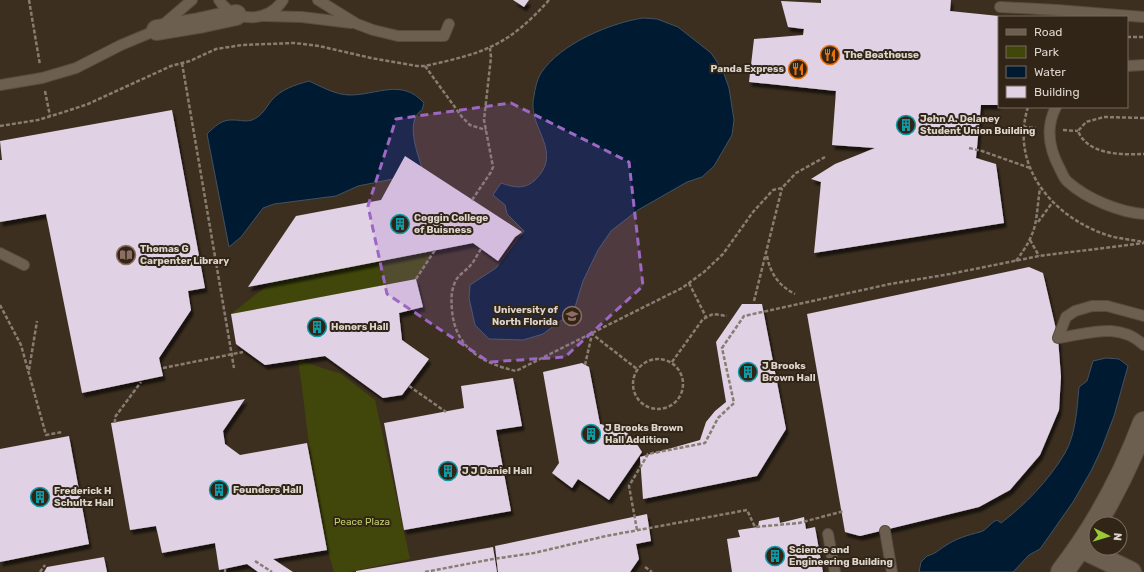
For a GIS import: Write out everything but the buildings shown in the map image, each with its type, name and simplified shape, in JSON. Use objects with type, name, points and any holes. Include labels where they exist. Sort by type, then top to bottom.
[{"type":"street","points":[[157,30],[236,15]]},
{"type":"street","points":[[1062,572],[1081,548],[1132,454],[1144,423]]},
{"type":"street","points":[[1081,548],[1131,572]]},
{"type":"lane","points":[[0,85],[42,78],[76,68],[121,45],[157,30],[192,0]]},
{"type":"lane","points":[[219,0],[236,15],[247,18],[264,16],[302,17],[357,24],[398,36],[444,36],[449,24]]},
{"type":"lane","points":[[264,16],[280,5],[283,0]]},
{"type":"lane","points":[[318,0],[357,24]]},
{"type":"lane","points":[[1000,7],[1063,10],[1144,17]]},
{"type":"lane","points":[[1128,66],[1144,65]]},
{"type":"lane","points":[[1056,108],[1049,128],[1051,149],[1066,181],[1080,192],[1096,200],[1131,213],[1144,214]]},
{"type":"lane","points":[[0,253],[24,265]]},
{"type":"lane","points":[[1144,316],[1107,306],[1092,306],[1075,311],[1066,317],[1058,338],[1116,330],[1136,337],[1144,345]]},
{"type":"lane","points":[[885,531],[892,572]]},
{"type":"lane","points":[[828,534],[835,572]]},
{"type":"path","points":[[29,0],[50,116]]},
{"type":"path","points":[[0,126],[50,116],[88,104],[136,81],[182,64],[216,49],[242,45],[294,42],[398,63],[425,66],[471,56],[490,48],[516,32],[549,0]]},
{"type":"path","points":[[1128,37],[1144,37]]},
{"type":"path","points":[[472,200],[493,167],[484,113],[491,57],[490,48]]},
{"type":"path","points":[[182,64],[234,368]]},
{"type":"path","points":[[425,66],[462,118],[470,125],[486,130]]},
{"type":"path","points":[[1144,118],[1104,117],[1086,122],[1078,131],[1082,141],[1093,147],[1126,155],[1144,154]]},
{"type":"path","points":[[969,148],[1030,168]]},
{"type":"path","points":[[754,301],[782,188],[796,173],[825,157]]},
{"type":"path","points":[[482,249],[469,267],[457,279],[451,294],[455,329],[462,341],[476,355],[499,367],[516,371],[592,334],[689,283],[723,254],[752,212],[765,198],[773,190],[782,188]]},
{"type":"path","points":[[1036,226],[1040,188]]},
{"type":"path","points":[[1015,261],[1030,240],[1045,210],[1052,203]]},
{"type":"path","points":[[1030,240],[1039,256]]},
{"type":"path","points":[[637,530],[629,486],[648,454],[705,443],[718,418],[734,403],[722,348],[744,316],[890,284],[1026,260],[1039,256],[1144,243]]},
{"type":"path","points":[[416,279],[435,250]]},
{"type":"path","points":[[766,254],[773,274],[788,290],[795,294]]},
{"type":"path","points":[[689,283],[706,317]]},
{"type":"path","points":[[0,305],[15,331],[29,372],[46,435],[62,432]]},
{"type":"path","points":[[672,362],[697,325],[706,317],[713,314],[727,316]]},
{"type":"path","points":[[29,372],[37,321]]},
{"type":"path","points":[[586,365],[592,334]]},
{"type":"path","points":[[592,334],[637,369]]},
{"type":"path","points":[[162,368],[243,352]]},
{"type":"path","points":[[655,359],[664,359],[672,362],[680,370],[683,380],[681,396],[677,401],[664,409],[650,407],[638,399],[634,392],[632,384],[633,376],[637,369],[646,362],[655,359]]},
{"type":"path","points":[[115,423],[115,417],[141,382]]},
{"type":"path","points":[[409,386],[446,412]]},
{"type":"path","points":[[425,572],[493,559],[534,554],[637,530],[747,510],[755,527],[799,523],[844,511]]},
{"type":"path","points":[[255,561],[272,572]]},
{"type":"path","points":[[40,572],[45,565]]},
{"type":"path","points":[[645,567],[652,572]]},
{"type":"highlighted area","points":[[511,103],[629,162],[643,286],[565,357],[489,362],[387,294],[368,206],[396,119]]},
{"type":"green space","points":[[435,250],[416,279],[231,314],[273,281]]},
{"type":"green space","name":"Peace Plaza","points":[[298,360],[341,374],[375,400],[410,559],[349,572],[334,572],[316,493]]},
{"type":"water","points":[[643,18],[657,19],[678,27],[711,53],[723,71],[729,88],[734,120],[732,135],[714,166],[702,177],[687,182],[638,210],[611,231],[598,250],[583,281],[575,307],[566,317],[543,334],[523,340],[489,339],[475,325],[469,298],[470,285],[496,268],[524,231],[507,214],[505,205],[493,195],[501,183],[518,187],[526,186],[534,181],[543,170],[546,160],[546,149],[535,119],[533,108],[537,81],[549,63],[573,44],[601,30]]},
{"type":"water","points":[[309,81],[345,95],[398,89],[416,95],[424,103],[422,110],[414,121],[413,129],[415,145],[422,168],[393,179],[358,186],[336,196],[274,204],[263,208],[241,237],[229,247],[207,134],[222,122],[230,120],[252,120],[261,114],[279,93],[293,86]]},
{"type":"water","points":[[1106,358],[1119,359],[1128,366],[1114,416],[1091,471],[1073,502],[1040,549],[1029,555],[1013,572],[919,572],[921,562],[927,556],[935,553],[957,539],[982,531],[997,520],[1001,523],[1028,500],[1052,473],[1069,446],[1072,438],[1079,387],[1087,381],[1093,361]]},
{"type":"place","name":"The Boathouse","points":[[830,55]]},
{"type":"place","name":"Panda Express","points":[[798,69]]},
{"type":"place","name":"John A. Delaney Student Union Building","points":[[906,125]]},
{"type":"place","name":"Coggin College of Buisness","points":[[400,224]]},
{"type":"place","name":"Thomas G Carpenter Library","points":[[126,255]]},
{"type":"place","name":"University of North Florida","points":[[572,316]]},
{"type":"place","name":"Honors Hall","points":[[317,327]]},
{"type":"place","name":"J Brooks Brown Hall","points":[[748,372]]},
{"type":"place","name":"J Brooks Brown Hall Addition","points":[[591,434]]},
{"type":"place","name":"J J Daniel Hall","points":[[448,471]]},
{"type":"place","name":"Founders Hall","points":[[219,490]]},
{"type":"place","name":"Frederick H Schultz Hall","points":[[40,497]]},
{"type":"place","name":"Science and Engineering Building","points":[[775,556]]}]
